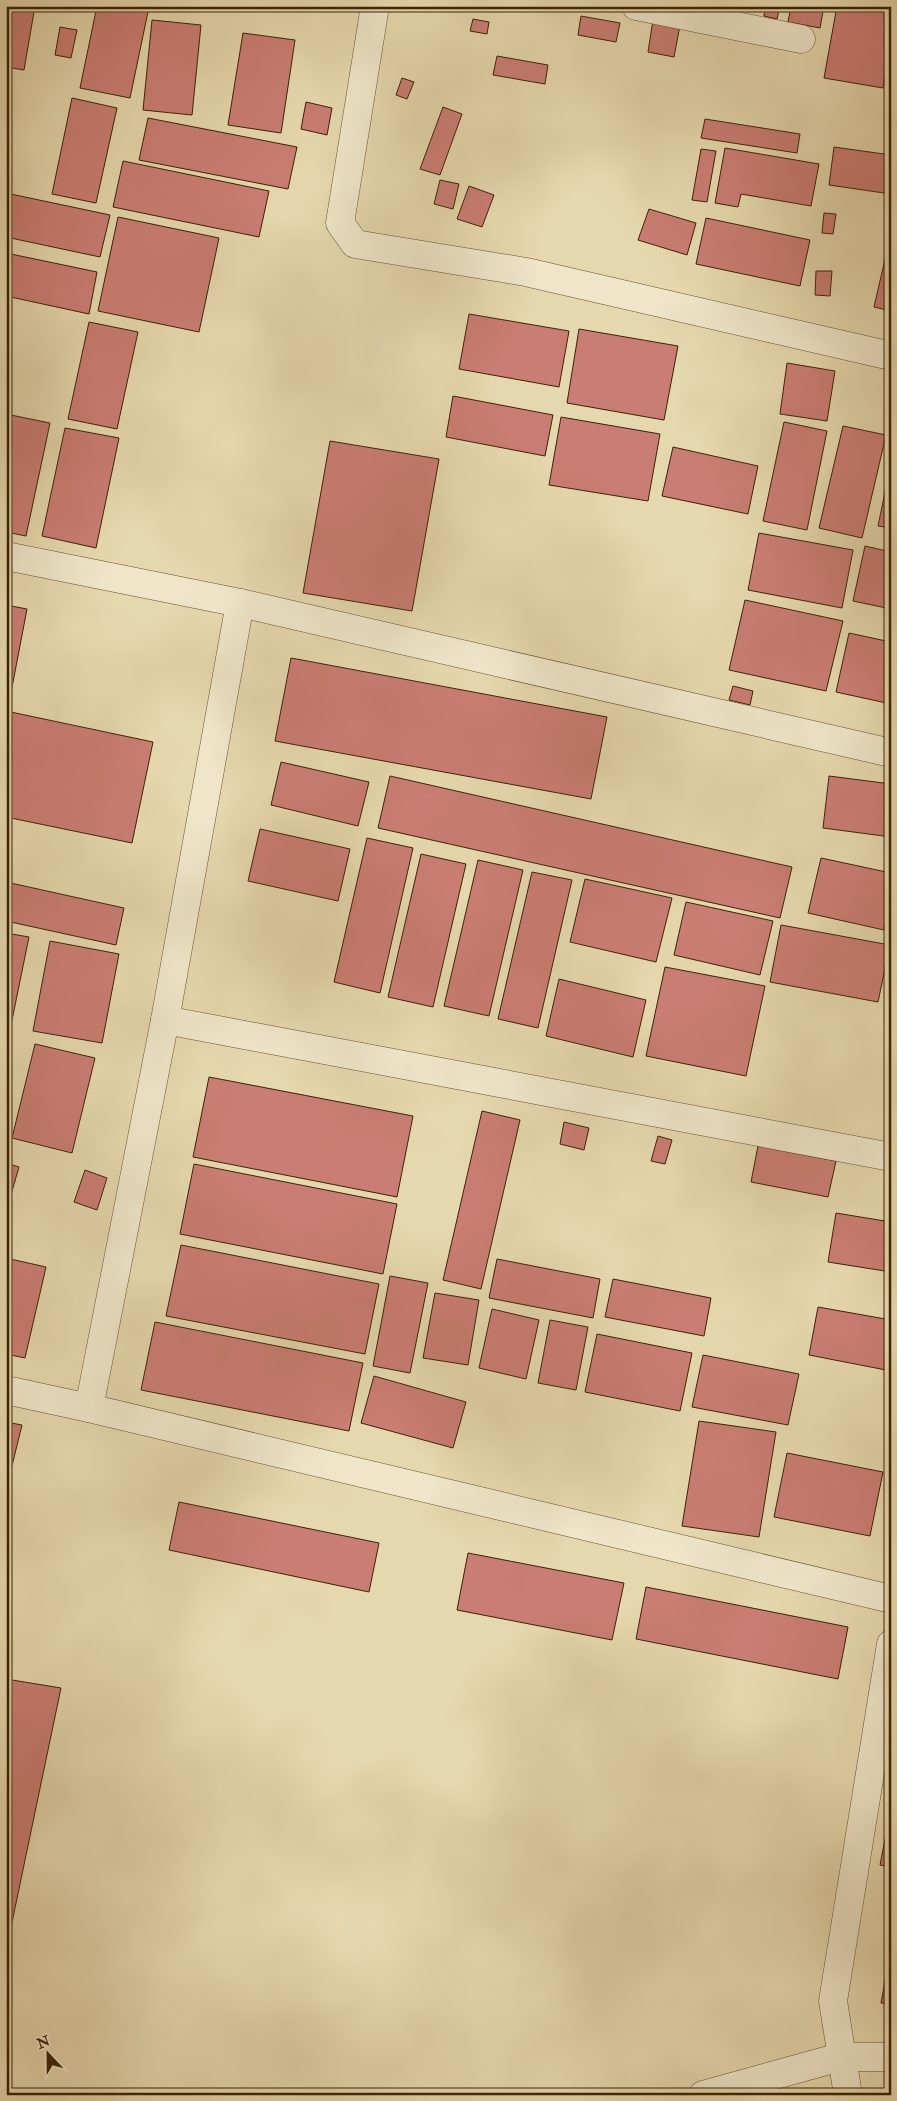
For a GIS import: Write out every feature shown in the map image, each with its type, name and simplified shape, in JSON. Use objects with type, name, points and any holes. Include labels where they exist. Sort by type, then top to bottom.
[{"type":"street","points":[[375,6],[340,223],[355,244],[526,272],[891,356]]},
{"type":"street","points":[[636,6],[801,39]]},
{"type":"street","points":[[6,556],[240,603],[891,753]]},
{"type":"street","points":[[89,1408],[165,1020],[240,603]]},
{"type":"street","points":[[165,1020],[891,1157]]},
{"type":"street","points":[[6,1390],[89,1408],[891,1599]]},
{"type":"street","points":[[848,2095],[840,2057],[833,2001],[891,1644]]},
{"type":"street","points":[[703,2095],[840,2057],[891,2057]]},
{"type":"building","points":[[6,6],[35,6],[24,70],[6,67]]},
{"type":"building","points":[[97,6],[149,7],[130,98],[80,88]]},
{"type":"building","points":[[765,6],[780,6],[777,19],[764,16]]},
{"type":"building","points":[[791,6],[824,6],[820,28],[788,22]]},
{"type":"building","points":[[837,6],[891,6],[891,47],[883,88],[824,78]]},
{"type":"building","points":[[581,16],[620,23],[616,42],[578,35]]},
{"type":"building","points":[[473,19],[489,22],[487,34],[470,31]]},
{"type":"building","points":[[152,20],[201,25],[192,115],[143,110]]},
{"type":"building","points":[[653,20],[680,25],[674,57],[648,52]]},
{"type":"building","points":[[60,27],[77,30],[71,58],[55,55]]},
{"type":"building","points":[[243,33],[295,40],[281,133],[228,125]]},
{"type":"building","points":[[497,56],[548,65],[545,84],[493,75]]},
{"type":"building","points":[[402,78],[414,82],[407,99],[396,95]]},
{"type":"building","points":[[72,98],[117,108],[96,203],[52,194]]},
{"type":"building","points":[[306,102],[332,108],[327,135],[301,129]]},
{"type":"building","points":[[443,107],[462,114],[440,175],[420,169]]},
{"type":"building","points":[[148,118],[297,147],[288,189],[139,160]]},
{"type":"building","points":[[705,119],[800,134],[797,153],[701,138]]},
{"type":"building","points":[[834,147],[891,155],[891,194],[829,185]]},
{"type":"building","points":[[725,148],[819,164],[811,206],[741,194],[738,207],[715,203]]},
{"type":"building","points":[[701,149],[716,151],[707,202],[692,200]]},
{"type":"building","points":[[123,161],[269,191],[259,237],[113,207]]},
{"type":"building","points":[[440,180],[459,184],[453,209],[434,204]]},
{"type":"building","points":[[469,186],[494,195],[482,227],[457,219]]},
{"type":"building","points":[[6,193],[110,215],[100,257],[6,237]]},
{"type":"building","points":[[649,209],[696,223],[687,255],[638,240]]},
{"type":"building","points":[[824,213],[836,214],[833,234],[822,233]]},
{"type":"building","points":[[118,217],[219,238],[199,332],[98,311]]},
{"type":"building","points":[[706,218],[810,240],[800,286],[696,264]]},
{"type":"building","points":[[891,233],[891,311],[874,307]]},
{"type":"building","points":[[6,253],[97,272],[89,314],[6,296]]},
{"type":"building","points":[[816,271],[832,271],[830,296],[815,295]]},
{"type":"building","points":[[469,314],[569,331],[559,387],[459,369]]},
{"type":"building","points":[[89,322],[138,332],[117,429],[68,419]]},
{"type":"building","points":[[579,329],[678,346],[664,420],[567,403]]},
{"type":"building","points":[[787,363],[835,371],[827,421],[780,414]]},
{"type":"building","points":[[453,396],[553,415],[545,456],[446,437]]},
{"type":"building","points":[[6,414],[50,423],[26,536],[6,532]]},
{"type":"building","points":[[561,417],[660,434],[648,501],[549,485]]},
{"type":"building","points":[[784,422],[827,431],[807,530],[763,521]]},
{"type":"building","points":[[843,426],[886,435],[862,538],[819,528]]},
{"type":"building","points":[[65,428],[119,438],[96,548],[42,536]]},
{"type":"building","points":[[330,441],[439,459],[412,611],[303,593]]},
{"type":"building","points":[[673,447],[758,466],[748,514],[662,496]]},
{"type":"building","points":[[888,478],[891,479],[891,528],[878,526]]},
{"type":"building","points":[[759,533],[853,550],[842,608],[748,590]]},
{"type":"building","points":[[865,546],[891,552],[891,609],[853,601]]},
{"type":"building","points":[[745,600],[843,621],[826,691],[729,670]]},
{"type":"building","points":[[6,605],[27,609],[9,703],[6,702]]},
{"type":"building","points":[[849,633],[891,642],[891,704],[836,692]]},
{"type":"building","points":[[291,658],[607,717],[591,799],[275,741]]},
{"type":"building","points":[[733,686],[753,691],[750,705],[729,700]]},
{"type":"building","points":[[6,711],[153,742],[132,843],[6,817]]},
{"type":"building","points":[[281,762],[369,782],[358,826],[271,805]]},
{"type":"building","points":[[390,776],[792,867],[780,918],[378,828]]},
{"type":"building","points":[[829,776],[891,784],[891,837],[823,828]]},
{"type":"building","points":[[260,829],[350,849],[338,901],[248,881]]},
{"type":"building","points":[[367,838],[413,848],[380,993],[334,982]]},
{"type":"building","points":[[421,854],[466,864],[433,1007],[388,997]]},
{"type":"building","points":[[821,858],[891,873],[891,899],[884,930],[808,913]]},
{"type":"building","points":[[478,860],[523,870],[489,1016],[444,1006]]},
{"type":"building","points":[[532,872],[572,880],[538,1028],[498,1019]]},
{"type":"building","points":[[585,879],[672,898],[656,962],[570,942]]},
{"type":"building","points":[[6,882],[124,908],[116,945],[6,921]]},
{"type":"building","points":[[686,902],[773,921],[760,975],[674,955]]},
{"type":"building","points":[[781,925],[890,945],[878,1002],[770,982]]},
{"type":"building","points":[[6,933],[29,937],[11,1025],[6,1024]]},
{"type":"building","points":[[50,941],[119,954],[102,1043],[33,1031]]},
{"type":"building","points":[[665,967],[765,986],[746,1076],[646,1056]]},
{"type":"building","points":[[559,979],[646,1000],[633,1057],[546,1036]]},
{"type":"building","points":[[35,1044],[95,1058],[72,1153],[12,1138]]},
{"type":"building","points":[[209,1077],[413,1116],[397,1197],[193,1157]]},
{"type":"building","points":[[482,1111],[520,1120],[481,1289],[443,1280]]},
{"type":"building","points":[[564,1122],[589,1128],[584,1150],[560,1144]]},
{"type":"building","points":[[658,1136],[672,1140],[665,1164],[651,1161]]},
{"type":"building","points":[[758,1146],[836,1161],[828,1197],[751,1182]]},
{"type":"building","points":[[6,1163],[19,1167],[6,1212]]},
{"type":"building","points":[[194,1164],[397,1204],[383,1274],[180,1234]]},
{"type":"building","points":[[85,1170],[107,1178],[97,1210],[74,1202]]},
{"type":"building","points":[[836,1213],[891,1222],[891,1272],[828,1262]]},
{"type":"building","points":[[181,1245],[379,1284],[365,1354],[166,1316]]},
{"type":"building","points":[[6,1258],[46,1267],[25,1358],[6,1354]]},
{"type":"building","points":[[497,1259],[600,1279],[593,1318],[489,1298]]},
{"type":"building","points":[[390,1276],[428,1283],[410,1373],[373,1366]]},
{"type":"building","points":[[613,1279],[711,1298],[704,1336],[605,1317]]},
{"type":"building","points":[[435,1293],[479,1300],[468,1365],[423,1358]]},
{"type":"building","points":[[818,1307],[891,1320],[891,1371],[809,1355]]},
{"type":"building","points":[[492,1309],[539,1320],[526,1379],[479,1368]]},
{"type":"building","points":[[550,1320],[588,1327],[576,1390],[538,1383]]},
{"type":"building","points":[[155,1322],[363,1363],[349,1431],[141,1390]]},
{"type":"building","points":[[597,1334],[692,1353],[680,1411],[585,1392]]},
{"type":"building","points":[[703,1355],[799,1374],[788,1425],[692,1407]]},
{"type":"building","points":[[374,1376],[466,1402],[453,1448],[361,1423]]},
{"type":"building","points":[[699,1421],[776,1432],[759,1537],[682,1526]]},
{"type":"building","points":[[6,1422],[22,1425],[6,1490]]},
{"type":"building","points":[[787,1453],[883,1472],[870,1536],[774,1517]]},
{"type":"building","points":[[179,1502],[379,1543],[369,1592],[169,1550]]},
{"type":"building","points":[[468,1553],[624,1583],[612,1640],[457,1610]]},
{"type":"building","points":[[646,1587],[848,1627],[838,1679],[636,1639]]},
{"type":"building","points":[[6,1679],[61,1688],[6,1951]]},
{"type":"building","points":[[891,1808],[891,1867],[880,1865]]},
{"type":"building","points":[[887,1970],[891,1971],[891,2004],[881,2003]]}]
